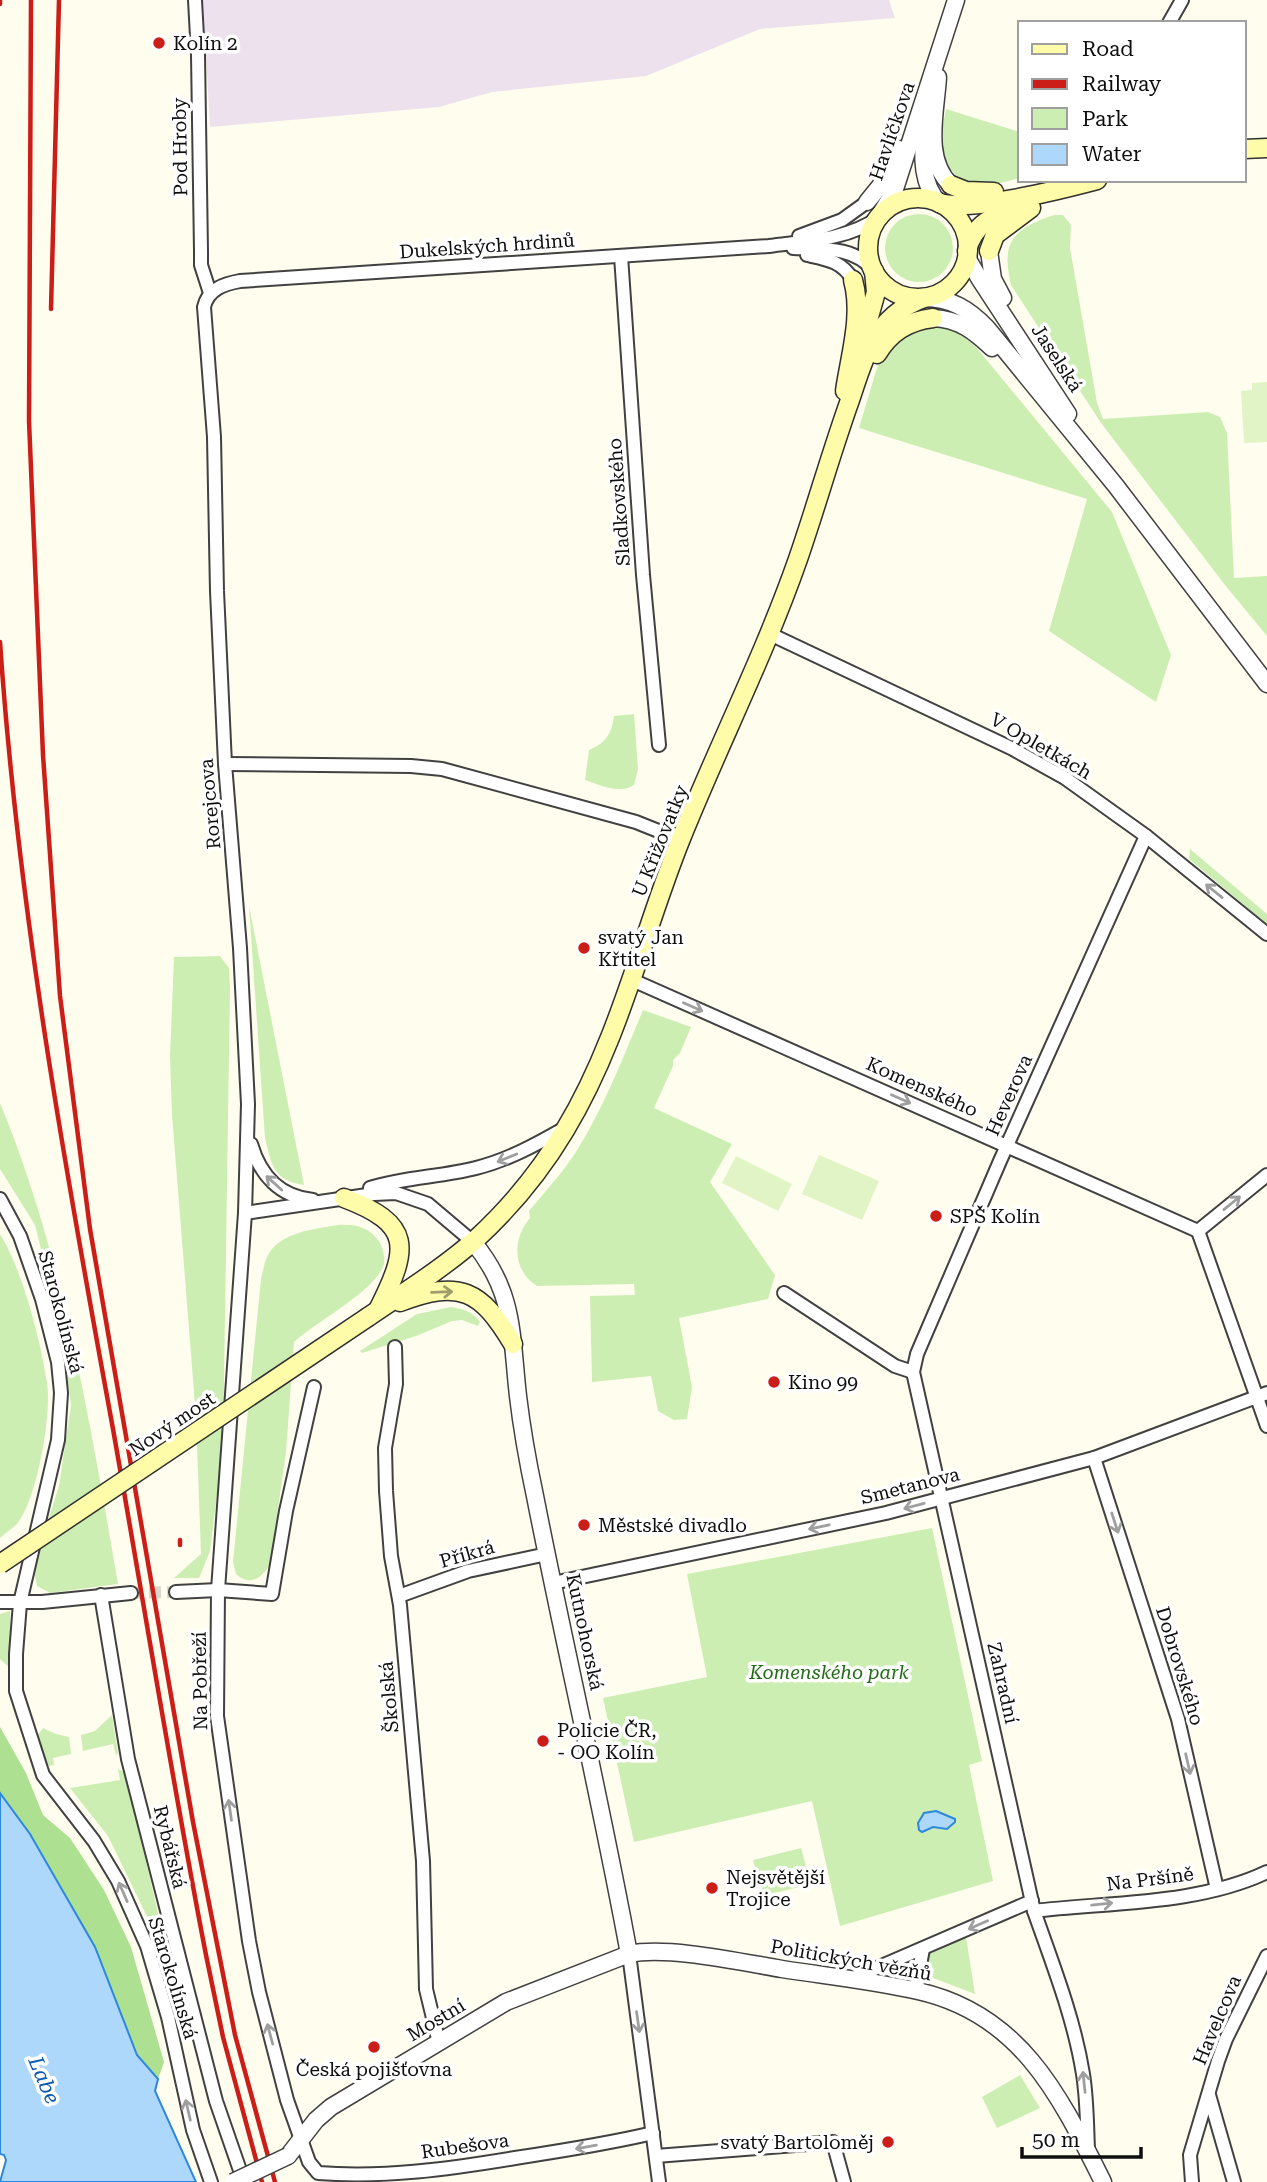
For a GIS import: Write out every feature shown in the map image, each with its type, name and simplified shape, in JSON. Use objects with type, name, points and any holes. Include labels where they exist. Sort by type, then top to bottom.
[{"type":"main road","points":[[1246,149],[1267,148]]},
{"type":"main road","points":[[1057,191],[960,205],[909,199],[891,206],[878,218],[868,241],[869,258],[874,271],[882,284],[896,294],[924,298],[942,292],[956,280],[964,267],[974,233],[988,219],[1057,191],[1090,182]]},
{"type":"main road","points":[[951,185],[976,192],[1057,191]]},
{"type":"main road","points":[[989,251],[995,235],[1000,230],[1057,191]]},
{"type":"main road","points":[[939,203],[958,220],[966,237],[967,251]]},
{"type":"main road","name":"U Křižovatky","points":[[839,429],[876,292],[874,271]]},
{"type":"main road","points":[[839,429],[856,320],[857,296],[853,280]]},
{"type":"main road","name":"U Křižovatky","points":[[372,1314],[473,1242],[526,1185],[568,1126],[596,1069],[681,839],[771,634],[865,358],[876,337],[895,314],[924,298]]},
{"type":"main road","points":[[839,429],[888,339],[903,326],[933,318]]},
{"type":"main road","points":[[335,1200],[374,1210],[391,1224],[399,1243],[397,1270],[372,1314]]},
{"type":"main road","points":[[372,1314],[428,1293],[447,1291],[467,1294],[492,1311],[513,1343]]},
{"type":"main road","name":"Nový most","points":[[0,1564],[372,1314]]},
{"type":"street","name":"Pod Hroby","points":[[195,0],[201,265],[210,293]]},
{"type":"street","name":"Havlíčkova","points":[[878,218],[894,192],[956,0]]},
{"type":"street","points":[[1170,21],[1182,0]]},
{"type":"street","name":"Havlíčkova","points":[[939,203],[927,183],[923,147],[940,54]]},
{"type":"street","points":[[940,54],[934,155],[938,170],[951,185]]},
{"type":"street","points":[[867,202],[888,173],[940,54]]},
{"type":"street","name":"Dukelských hrdinů","points":[[769,246],[842,220],[867,202]]},
{"type":"street","name":"Dukelských hrdinů","points":[[210,293],[221,286],[240,281],[769,246],[842,234],[863,227],[878,218]]},
{"type":"street","name":"Dukelských hrdinů","points":[[769,246],[849,253],[863,260],[874,271]]},
{"type":"street","name":"Dukelských hrdinů","points":[[769,246],[830,260],[845,268],[853,280]]},
{"type":"street","name":"Jaselská","points":[[967,251],[979,278],[1051,398],[1267,684]]},
{"type":"street","points":[[989,251],[990,268],[998,290],[1051,398]]},
{"type":"street","name":"Sladkovského","points":[[621,256],[642,562],[659,746]]},
{"type":"street","name":"Rorejcova","points":[[210,293],[204,307],[214,437],[217,592],[225,764],[240,948],[248,1134],[245,1213]]},
{"type":"street","name":"Jaselská","points":[[924,298],[949,300],[969,311],[1051,398]]},
{"type":"street","points":[[933,318],[954,321],[978,334],[1051,398]]},
{"type":"street","name":"V Opletkách","points":[[771,634],[1011,748],[1065,778],[1146,836],[1267,934]]},
{"type":"street","points":[[225,764],[411,766],[442,769],[636,822],[681,839]]},
{"type":"street","name":"Heverova","points":[[913,1372],[917,1354],[1007,1146],[1146,836]]},
{"type":"street","name":"Komenského","points":[[630,979],[1198,1231]]},
{"type":"street","points":[[245,1213],[335,1200],[391,1182],[479,1168],[514,1155],[568,1126]]},
{"type":"street","points":[[248,1134],[259,1163],[273,1184],[299,1198],[335,1200]]},
{"type":"street","points":[[1267,1175],[1198,1231],[1261,1396],[1267,1426]]},
{"type":"street","name":"Kutnohorská","points":[[335,1200],[386,1192],[406,1195],[428,1204],[473,1242],[491,1265],[501,1285],[513,1343],[520,1415],[629,1954],[659,2182]]},
{"type":"street","name":"Starokolínská","points":[[0,1199],[20,1236],[41,1299],[58,1362],[61,1393],[54,1461],[20,1602],[16,1691],[43,1775],[100,1851],[118,1881],[147,1946],[167,2017],[193,2130],[210,2178]]},
{"type":"street","name":"Na Pobřeží","points":[[245,1213],[218,1590],[217,1716],[247,1929],[263,2009],[287,2100],[302,2140]]},
{"type":"street","points":[[784,1293],[895,1366],[913,1372]]},
{"type":"street","name":"Školská","points":[[395,1347],[396,1384],[386,1448],[386,1491],[391,1556],[399,1596],[423,1861],[426,1989],[439,2043]]},
{"type":"street","name":"Zahradní","points":[[913,1372],[1033,1906],[1061,1987],[1080,2055],[1088,2151]]},
{"type":"street","points":[[176,1591],[218,1590],[272,1594],[286,1511],[314,1387]]},
{"type":"street","name":"Smetanova","points":[[553,1583],[942,1499],[1094,1458],[1261,1396]]},
{"type":"street","name":"Dobrovského","points":[[1094,1458],[1178,1719],[1217,1889]]},
{"type":"street","name":"Příkrá","points":[[399,1596],[468,1571],[547,1554]]},
{"type":"street","points":[[0,1602],[131,1593]]},
{"type":"street","name":"Rybářská","points":[[101,1595],[128,1759],[216,2101],[244,2182]]},
{"type":"street","name":"Na Pršíně","points":[[849,1980],[1033,1906],[1154,1899],[1217,1889],[1267,1872]]},
{"type":"street","points":[[919,1991],[917,1981],[923,1949]]},
{"type":"street","name":"Politických vězňů","points":[[629,1954],[647,1952],[717,1958],[919,1991],[968,2008],[1012,2038],[1052,2089],[1102,2181]]},
{"type":"street","name":"Mostní","points":[[233,2182],[288,2156],[316,2120],[331,2107],[506,2002],[629,1954]]},
{"type":"street","name":"Havelcova","points":[[1192,2182],[1190,2155],[1226,2039],[1267,1956]]},
{"type":"street","points":[[1209,2094],[1234,2182]]},
{"type":"street","name":"Rubešova","points":[[302,2140],[313,2169],[318,2173],[431,2177],[653,2133]]},
{"type":"street","points":[[656,2156],[833,2142],[844,2182]]},
{"type":"shaded area","points":[[203,0],[889,0],[895,18],[760,29],[646,76],[492,92],[439,107],[210,127]]},
{"type":"green space","points":[[946,109],[1018,131],[1018,178],[984,187],[960,181],[942,158],[940,140]]},
{"type":"green space","points":[[912,214],[926,214],[938,219],[948,229],[953,248],[948,267],[938,277],[926,282],[912,282],[900,277],[890,267],[885,255],[885,241],[890,229],[900,219]]},
{"type":"green space","points":[[1054,215],[1063,215],[1071,225],[1070,248],[1097,403],[1103,419],[1208,412],[1220,417],[1227,433],[1234,578],[1267,576],[1267,636],[1101,423],[1011,285],[1008,258],[1013,239],[1028,226]]},
{"type":"green space","points":[[930,323],[949,325],[966,335],[1112,512],[1171,655],[1156,702],[1049,631],[1087,499],[859,428],[879,361],[906,329]]},
{"type":"green space","points":[[1267,382],[1267,442],[1244,443],[1241,391],[1252,390],[1252,383]]},
{"type":"green space","points":[[634,714],[638,769],[634,785],[616,789],[585,780],[589,750],[607,737],[614,716]]},
{"type":"green space","points":[[1190,849],[1267,914],[1267,924],[1189,859]]},
{"type":"green space","points":[[249,906],[304,1185],[280,1175],[272,1164],[265,1138]]},
{"type":"green space","points":[[220,956],[229,968],[230,988],[223,1447],[210,1551],[199,1578],[174,1578],[201,1554],[196,1417],[172,1115],[170,1057],[174,957]]},
{"type":"green space","points":[[643,1010],[691,1027],[680,1053],[673,1060],[673,1066],[654,1108],[732,1144],[710,1182],[775,1275],[768,1299],[679,1318],[692,1387],[687,1419],[674,1420],[658,1411],[651,1376],[592,1382],[590,1296],[635,1295],[634,1284],[537,1286],[523,1272],[517,1254],[520,1235],[530,1218],[529,1211],[565,1167],[586,1135]]},
{"type":"green space","points":[[0,1103],[22,1161],[58,1279],[97,1462],[118,1584],[50,1593],[37,1586],[33,1567],[59,1486],[71,1405],[59,1320],[35,1225],[0,1169]]},
{"type":"green space","points":[[819,1155],[879,1181],[862,1220],[802,1194]]},
{"type":"green space","points":[[736,1156],[792,1184],[778,1211],[722,1183]]},
{"type":"green space","points":[[338,1225],[357,1226],[372,1233],[381,1245],[384,1264],[379,1274],[358,1295],[294,1342],[286,1452],[270,1565],[259,1577],[246,1580],[236,1574],[233,1562],[264,1265],[273,1249],[288,1237],[308,1230]]},
{"type":"green space","points":[[0,1234],[16,1266],[30,1306],[48,1397],[45,1435],[31,1496],[17,1524],[0,1538]]},
{"type":"green space","points":[[451,1307],[470,1313],[480,1322],[478,1326],[462,1320],[452,1321],[416,1336],[362,1353],[360,1351],[417,1314]]},
{"type":"green space","name":"Komenského park","points":[[932,1528],[982,1761],[969,1765],[993,1881],[840,1926],[812,1801],[634,1842],[603,1698],[707,1677],[687,1574]]},
{"type":"green space","points":[[10,1611],[12,1670],[0,1659],[0,1614]]},
{"type":"green space","points":[[112,1715],[118,1753],[116,1755],[113,1744],[83,1751],[81,1735],[95,1731]]},
{"type":"green space","points":[[0,1727],[26,1773],[43,1815],[70,1838],[104,1890],[131,1947],[164,2062],[158,2079],[137,2055],[95,1947],[30,1834],[0,1793]]},
{"type":"green space","points":[[43,1728],[69,1737],[71,1754],[53,1758],[54,1765],[49,1766],[35,1739]]},
{"type":"green space","points":[[118,1769],[125,1772],[162,1930],[154,1931],[108,1836],[70,1788],[120,1780]]},
{"type":"green space","points":[[801,1848],[811,1884],[763,1896],[753,1860]]},
{"type":"green space","points":[[966,1937],[975,1994],[924,1977],[928,1955]]},
{"type":"green space","points":[[1020,2075],[1040,2108],[997,2128],[982,2097]]},
{"type":"water","name":"Labe","points":[[0,1793],[30,1834],[95,1947],[137,2055],[158,2079],[155,2091],[196,2182],[0,2182],[6,2160],[4,2155],[0,2154]]},
{"type":"water","points":[[936,1811],[955,1819],[955,1822],[947,1829],[933,1827],[922,1832],[919,1830],[918,1823],[924,1813]]},
{"type":"tunnel","points":[[131,1593],[176,1592]]},
{"type":"railway","points":[[31,0],[29,421],[43,755],[60,996],[90,1229],[193,1822],[235,2035],[275,2182]]},
{"type":"railway","points":[[51,309],[59,0]]},
{"type":"railway","points":[[0,642],[18,840],[61,1135],[206,1955],[223,2037],[262,2182]]},
{"type":"railway","points":[[180,1540],[180,1545]]},
{"type":"place","name":"Kolín 2","points":[[159,43]]},
{"type":"place","name":"svatý Jan Křtitel","points":[[584,948]]},
{"type":"place","name":"SPŠ Kolín","points":[[936,1216]]},
{"type":"place","name":"Kino 99","points":[[774,1382]]},
{"type":"place","name":"Městské divadlo","points":[[584,1525]]},
{"type":"place","name":"Policie ČR, - OO Kolín","points":[[543,1741]]},
{"type":"place","name":"Nejsvětější Trojice","points":[[712,1888]]},
{"type":"place","name":"Česká pojišťovna","points":[[374,2047]]},
{"type":"place","name":"svatý Bartoloměj","points":[[888,2142]]}]
